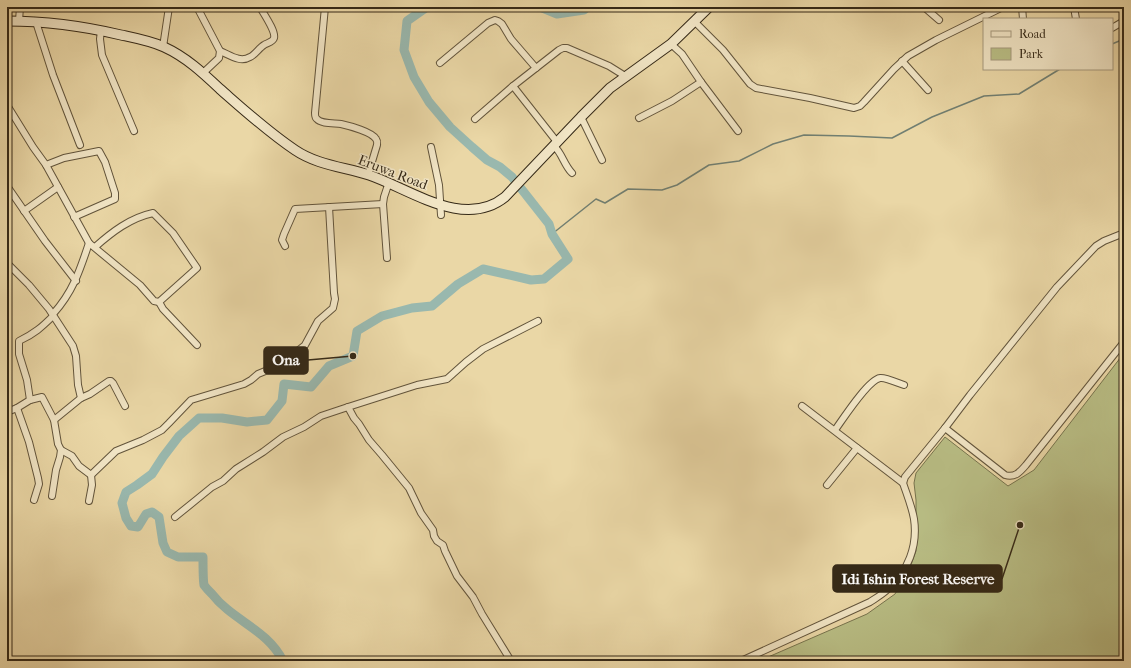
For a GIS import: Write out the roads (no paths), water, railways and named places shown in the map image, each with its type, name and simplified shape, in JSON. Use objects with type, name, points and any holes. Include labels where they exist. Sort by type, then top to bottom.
[{"type":"main road","name":"Eruwa Road","points":[[7,20],[79,26],[135,38],[163,47],[176,53],[203,73],[250,115],[296,151],[305,156],[329,165],[389,182],[411,194],[452,208],[477,209],[494,204],[505,197],[610,88],[671,44],[709,7]]},
{"type":"street","points":[[19,21],[20,7]]},
{"type":"street","points":[[163,47],[169,7]]},
{"type":"street","points":[[197,7],[220,51],[219,58],[203,73]]},
{"type":"street","points":[[220,51],[236,59],[244,59],[250,57],[264,45],[272,42],[274,36],[271,26],[260,7]]},
{"type":"street","points":[[325,7],[315,113],[316,118],[317,120],[353,127],[371,134],[376,139],[378,142],[368,175]]},
{"type":"street","points":[[924,7],[939,20]]},
{"type":"street","points":[[694,21],[723,50],[750,84],[756,88],[850,107],[860,106],[902,61],[930,43],[1003,7]]},
{"type":"street","points":[[1022,7],[1023,18]]},
{"type":"street","points":[[1074,7],[1076,18]]},
{"type":"street","points":[[440,63],[488,23],[494,20],[502,24],[511,39],[536,68]]},
{"type":"street","points":[[1113,27],[1124,21]]},
{"type":"street","points":[[36,22],[53,75],[80,145]]},
{"type":"street","points":[[101,30],[100,39],[102,55],[134,131]]},
{"type":"street","points":[[671,44],[682,54],[738,132]]},
{"type":"street","points":[[475,119],[536,68],[563,48],[567,48],[609,66],[625,76]]},
{"type":"street","points":[[902,61],[928,90]]},
{"type":"street","points":[[639,118],[672,101],[701,82]]},
{"type":"street","points":[[514,86],[556,144],[567,168],[572,173]]},
{"type":"street","points":[[7,105],[46,165],[89,243],[140,285],[154,301],[158,302],[162,309],[197,345]]},
{"type":"street","points":[[581,117],[602,160]]},
{"type":"street","points":[[431,147],[439,185],[441,215]]},
{"type":"street","points":[[46,165],[64,158],[99,150],[105,162],[115,193],[115,199],[74,217]]},
{"type":"street","points":[[387,258],[383,204],[389,182]]},
{"type":"street","points":[[7,186],[45,241],[76,280]]},
{"type":"street","points":[[24,210],[58,187]]},
{"type":"street","points":[[284,246],[282,240],[295,209],[383,204]]},
{"type":"street","points":[[91,475],[116,451],[143,440],[162,430],[191,400],[244,384],[258,374],[275,367],[305,345],[318,321],[333,309],[335,301],[329,207]]},
{"type":"street","points":[[95,247],[123,225],[153,213],[173,233],[197,268],[158,302]]},
{"type":"street","points":[[903,483],[909,471],[945,428],[1048,297],[1096,246],[1124,233]]},
{"type":"street","points":[[30,400],[27,380],[19,354],[19,340],[36,332],[55,313],[64,301],[76,280],[89,243]]},
{"type":"street","points":[[7,263],[29,285],[49,309],[55,313],[75,350],[78,385],[81,398]]},
{"type":"street","points":[[175,517],[236,469],[283,437],[322,416],[373,400],[400,389],[448,379],[483,349],[538,321]]},
{"type":"street","points":[[945,428],[1006,475],[1014,476],[1026,465],[1124,342]]},
{"type":"street","points":[[835,430],[872,381],[882,377],[904,385]]},
{"type":"street","points":[[54,420],[81,398],[111,381],[125,406]]},
{"type":"street","points":[[7,412],[30,400],[42,397],[54,420],[58,444],[61,450],[52,496]]},
{"type":"street","points":[[741,661],[870,602],[887,591],[896,582],[910,560],[915,531],[914,518],[903,483],[802,406]]},
{"type":"street","points":[[348,407],[369,440],[409,488],[421,513],[433,530],[434,536],[437,541],[443,545],[457,576],[473,597],[511,661]]},
{"type":"street","points":[[17,408],[29,442],[38,478],[39,484],[34,500]]},
{"type":"street","points":[[827,485],[857,448]]},
{"type":"street","points":[[61,450],[72,456],[79,466],[91,475],[92,485],[89,501]]},
{"type":"waterway","points":[[283,661],[268,641],[220,603],[204,585],[203,557],[178,557],[167,552],[163,543],[159,517],[152,512],[146,514],[138,527],[131,526],[126,518],[122,503],[126,492],[152,474],[179,436],[199,418],[222,418],[247,422],[267,420],[282,401],[284,384],[311,387],[329,366],[353,356],[357,331],[382,316],[412,308],[432,306],[458,284],[483,269],[531,280],[544,279],[568,259],[552,234],[549,224],[512,177],[500,167],[487,160],[450,127],[429,102],[414,77],[404,50],[407,21],[427,7]]},
{"type":"waterway","points":[[540,7],[557,14],[584,10],[587,7]]},
{"type":"waterway","points":[[1113,44],[1124,39]]},
{"type":"waterway","points":[[552,234],[596,199],[605,203],[628,189],[662,190],[677,185],[709,165],[739,161],[773,144],[804,135],[892,138],[932,117],[984,96],[1019,94],[1058,70]]},
{"type":"place","name":"Ona","points":[[353,356]]},
{"type":"place","name":"Idi Ishin Forest Reserve","points":[[1020,525]]}]
